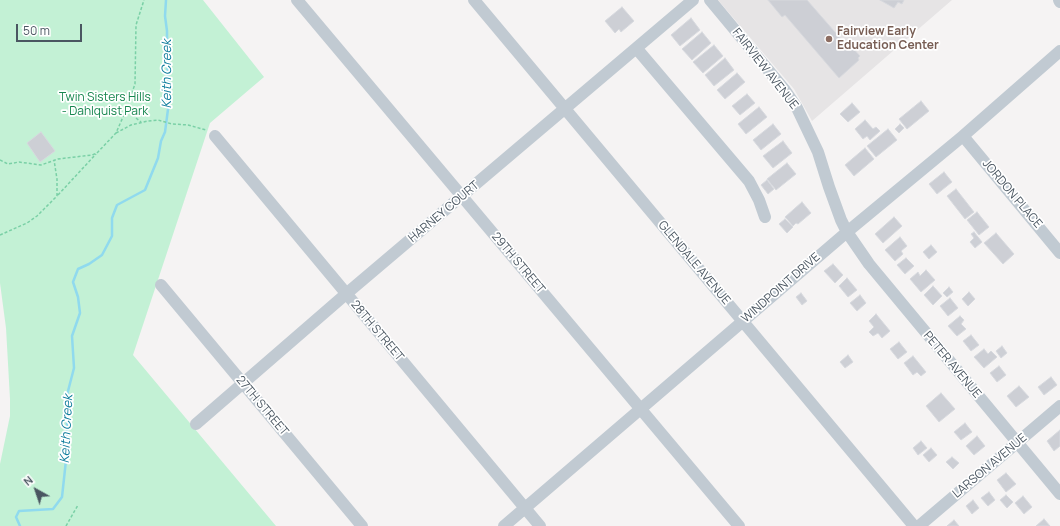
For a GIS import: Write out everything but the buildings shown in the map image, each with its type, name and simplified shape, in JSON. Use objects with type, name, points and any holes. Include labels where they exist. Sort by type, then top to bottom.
[{"type":"street","name":"29TH STREET","points":[[297,0],[739,526]]},
{"type":"street","name":"GLENDALE AVENUE","points":[[474,0],[914,526]]},
{"type":"street","name":"HARNEY COURT","points":[[196,424],[346,294],[693,0]]},
{"type":"street","name":"FAIRVIEW AVENUE","points":[[710,0],[784,89],[797,108],[818,152],[834,201],[847,232]]},
{"type":"street","points":[[637,49],[749,181],[759,200],[765,217]]},
{"type":"street","name":"WINDPOINT DRIVE","points":[[504,526],[742,321],[963,136],[1060,51]]},
{"type":"street","name":"28TH STREET","points":[[215,136],[540,526]]},
{"type":"street","name":"JORDON PLACE","points":[[963,136],[1060,253]]},
{"type":"street","name":"PETER AVENUE","points":[[847,232],[876,274],[1060,494]]},
{"type":"street","name":"27TH STREET","points":[[161,285],[362,526]]},
{"type":"street","name":"LARSON AVENUE","points":[[919,526],[1060,406]]},
{"type":"path","points":[[116,133],[135,84],[136,25],[144,0]]},
{"type":"path","points":[[127,106],[141,122]]},
{"type":"path","points":[[0,235],[27,223],[37,216],[116,133],[131,125],[158,120],[172,124],[188,125],[211,131],[215,136]]},
{"type":"path","points":[[0,160],[8,164],[19,162],[41,165],[54,160],[97,153]]},
{"type":"path","points":[[54,160],[57,179],[57,196]]},
{"type":"path","points":[[66,526],[78,505]]},
{"type":"shaded area","name":"Fairview Early Education Center","points":[[718,0],[952,0],[812,121],[794,89]]},
{"type":"green space","name":"Twin Sisters Hills - Dahlquist Park","points":[[0,0],[203,0],[264,77],[210,123],[133,355],[276,526],[0,526],[0,464],[10,416],[10,399],[6,328],[0,283]]},
{"type":"waterway","name":"Keith Creek","points":[[20,526],[16,517],[19,511],[53,509],[62,497],[67,451],[67,395],[74,368],[72,336],[80,313],[78,297],[73,282],[78,269],[89,264],[102,255],[112,236],[112,218],[117,205],[145,190],[158,158],[161,141],[165,132],[170,94],[167,64],[167,31],[165,16],[166,0]]},
{"type":"place","name":"Fairview Early Education Center","points":[[829,39]]}]
